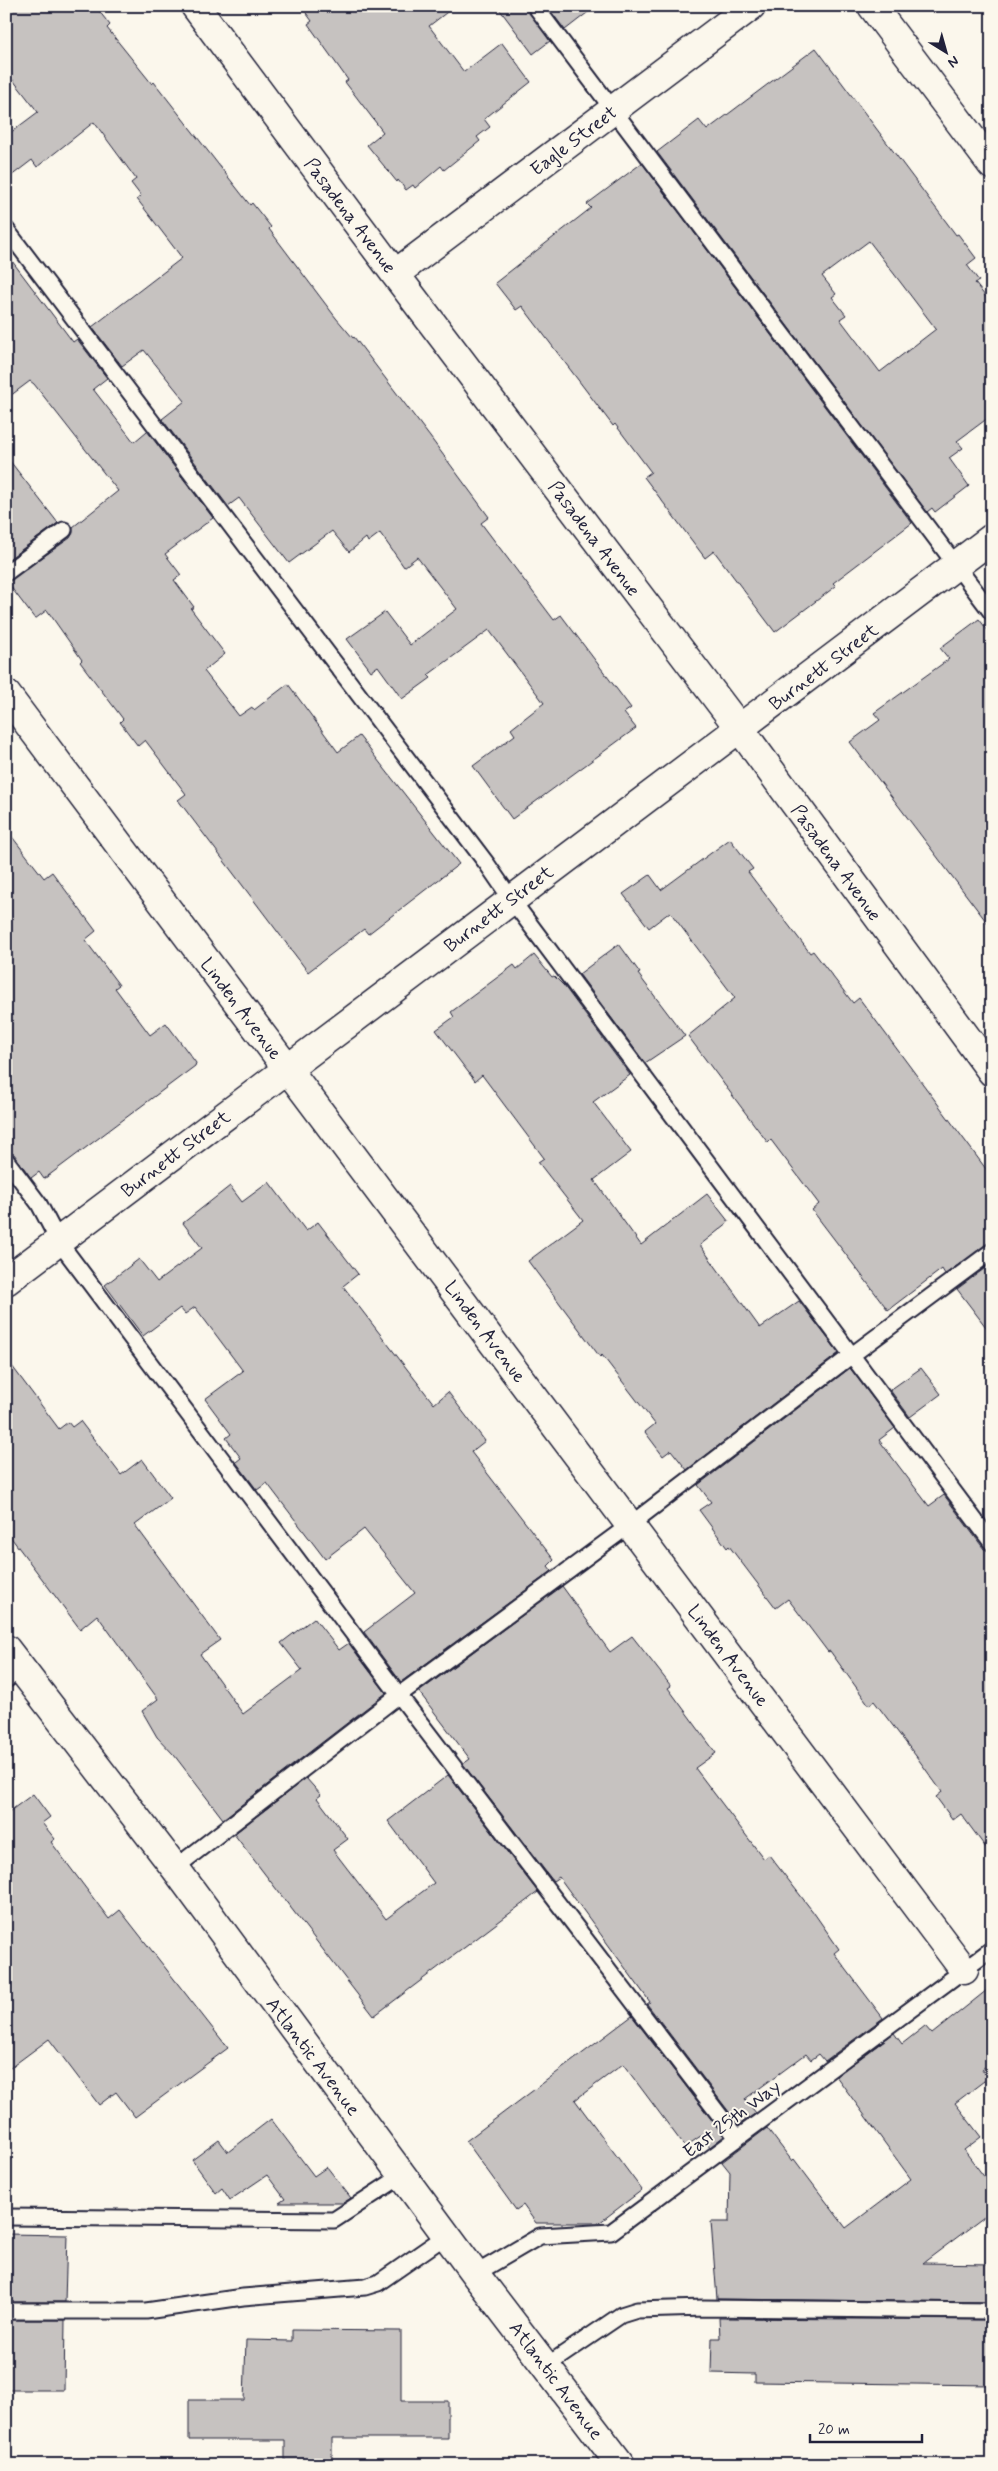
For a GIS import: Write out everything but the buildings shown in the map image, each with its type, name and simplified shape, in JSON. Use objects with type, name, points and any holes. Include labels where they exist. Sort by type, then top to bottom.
[{"type":"street","name":"Pasadena Avenue","points":[[195,6],[394,274],[740,729],[992,1072]]},
{"type":"street","name":"Eagle Street","points":[[394,274],[751,6]]},
{"type":"street","points":[[872,6],[992,165]]},
{"type":"street","name":"Burnett Street","points":[[6,1281],[992,538]]},
{"type":"street","name":"Linden Avenue","points":[[6,694],[632,1524],[964,1970]]},
{"type":"street","name":"Atlantic Avenue","points":[[11,1666],[175,1868],[475,2274],[621,2465]]},
{"type":"lane","points":[[535,6],[992,613]]},
{"type":"lane","points":[[6,229],[487,864],[511,899],[992,1542]]},
{"type":"lane","points":[[6,573],[64,530]]},
{"type":"lane","points":[[6,1160],[39,1204],[59,1242],[399,1695],[737,2138]]},
{"type":"lane","points":[[175,1868],[399,1695],[632,1524],[852,1355],[992,1251]]},
{"type":"lane","name":"East 25th Way","points":[[475,2274],[540,2236],[611,2232],[992,1949]]},
{"type":"lane","points":[[6,2217],[334,2220],[403,2176]]},
{"type":"lane","points":[[6,2311],[146,2311],[243,2297],[365,2287],[378,2283],[447,2235]]},
{"type":"lane","points":[[546,2366],[621,2314],[637,2310],[714,2308],[992,2311]]}]
